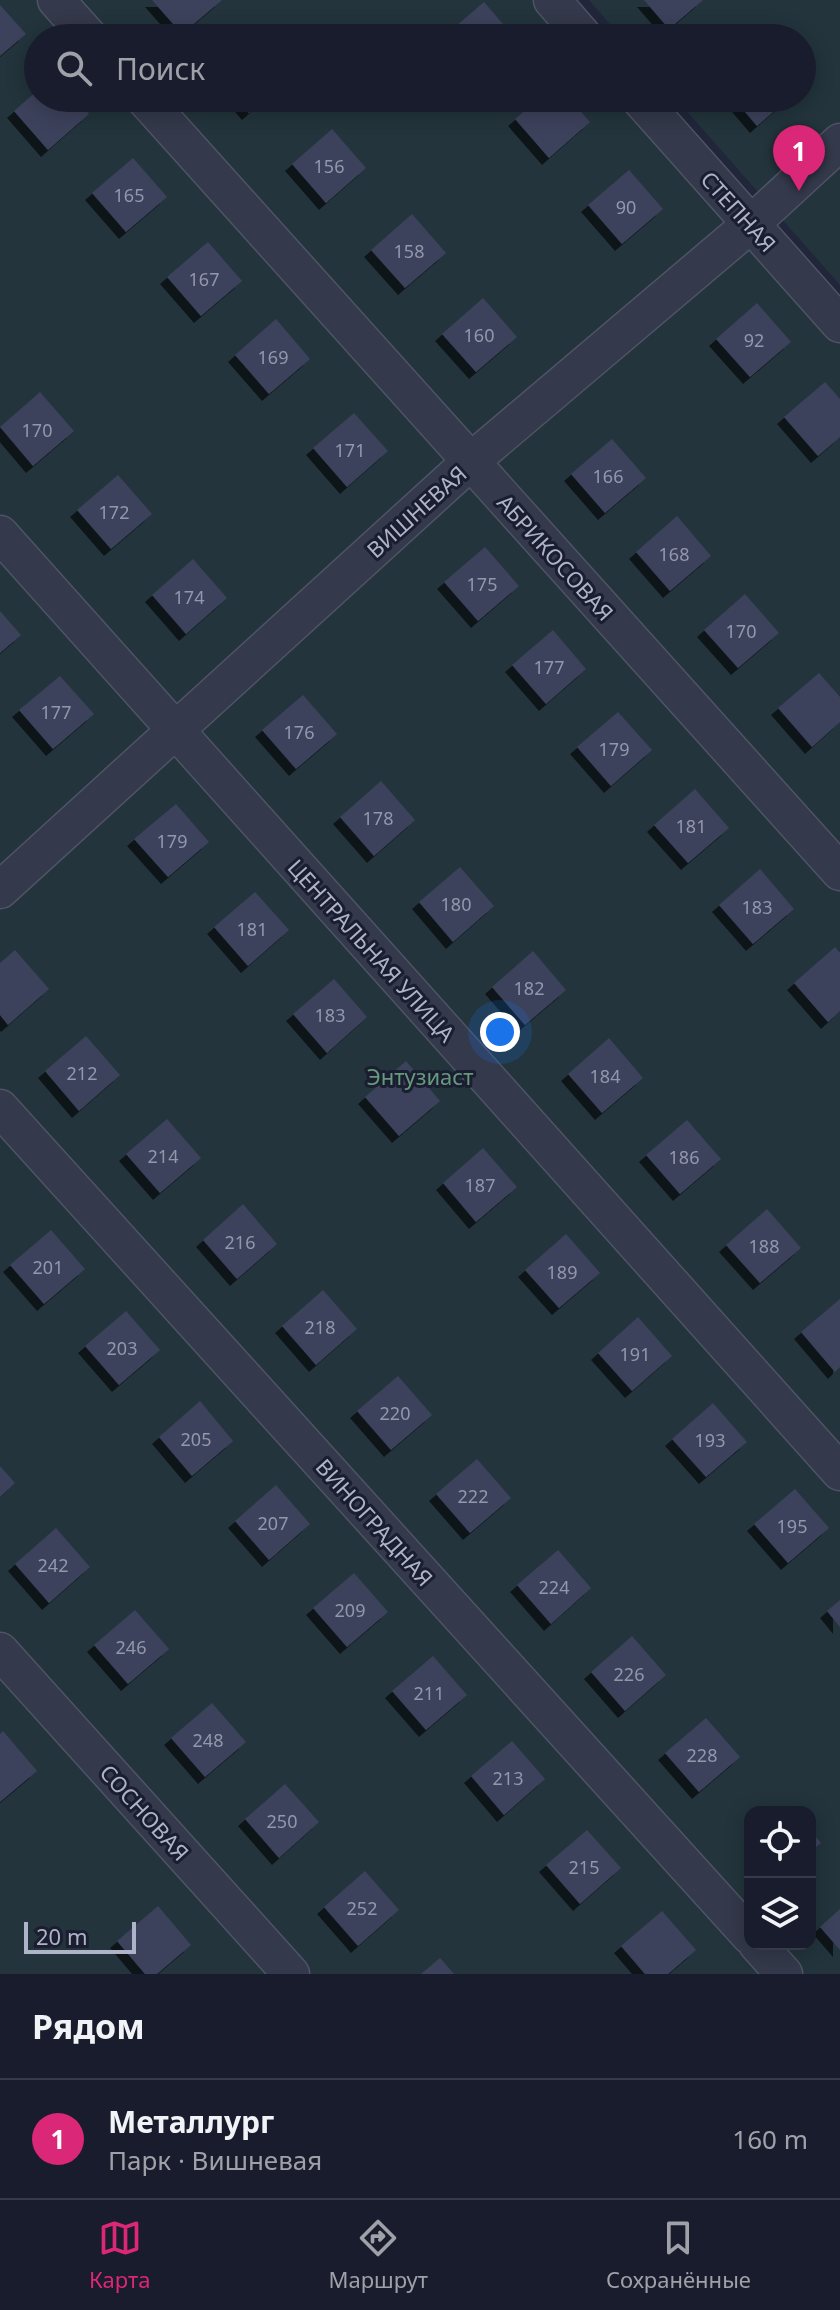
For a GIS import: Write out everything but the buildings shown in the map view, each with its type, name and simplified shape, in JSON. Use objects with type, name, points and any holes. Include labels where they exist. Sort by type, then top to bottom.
[{"type":"street","points":[[56,0],[77,24]]},
{"type":"street","points":[[552,0],[573,24]]},
{"type":"street","name":"АБРИКОСОВАЯ","points":[[157,112],[840,872]]},
{"type":"street","name":"СТЕПНАЯ","points":[[651,112],[840,324]]},
{"type":"street","name":"ВИШНЕВАЯ","points":[[0,890],[470,462],[751,224],[840,142]]},
{"type":"street","name":"ЦЕНТРАЛЬНАЯ УЛИЦА","points":[[0,534],[840,1472]]},
{"type":"street","name":"ВИНОГРАДНАЯ","points":[[0,1108],[744,1929]]},
{"type":"street","name":"СОСНОВАЯ","points":[[0,1651],[291,1974]]},
{"type":"street","points":[[762,1950],[784,1974]]},
{"type":"green space","name":"Энтузиаст","points":[[0,0],[539,0],[560,24],[24,24],[24,112],[638,112],[840,340],[840,1974],[0,1974]]},
{"type":"green space","points":[[589,0],[840,0],[840,285],[687,112],[816,112],[816,24],[610,24]]},
{"type":"place","name":"Металлург","points":[[799,191]]}]
